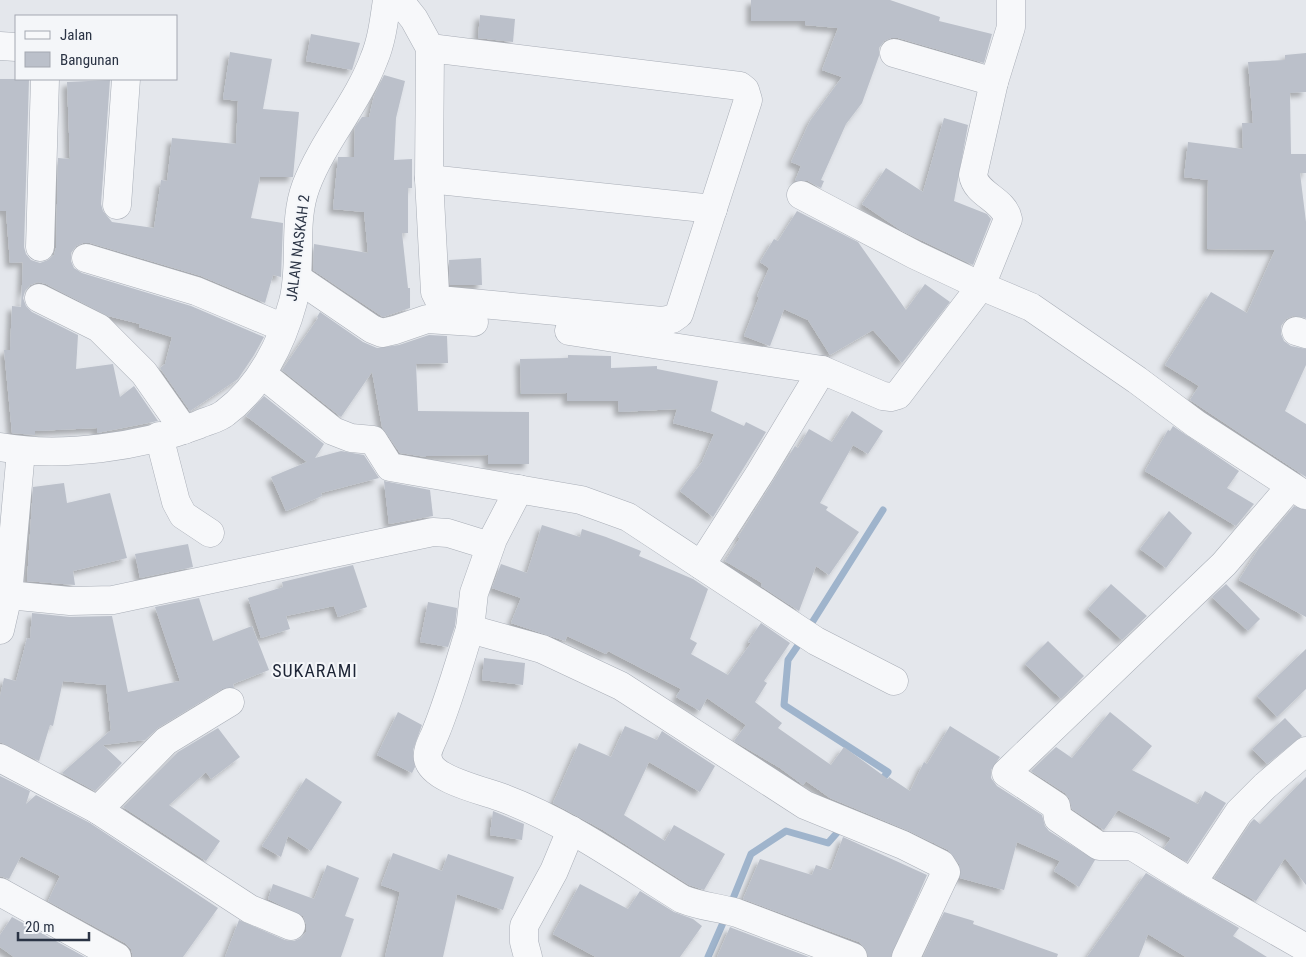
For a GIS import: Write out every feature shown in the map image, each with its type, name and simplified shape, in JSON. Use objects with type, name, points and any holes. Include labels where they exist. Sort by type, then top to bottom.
[{"type":"street","name":"JALAN NASKAH 2","points":[[10,449],[62,451],[128,443],[172,433],[223,415],[248,393],[262,374],[284,328],[293,302],[297,278],[298,219],[306,186],[374,59],[381,36],[387,0]]},
{"type":"street","points":[[398,0],[414,19],[430,48],[429,179],[435,292],[439,300],[448,303],[667,321],[679,314],[748,100],[747,93],[743,88],[601,68],[430,48]]},
{"type":"street","points":[[297,278],[372,329],[382,333],[427,319],[593,334],[822,370],[882,396],[894,397],[912,378],[981,286],[1008,219],[1001,206],[976,184],[973,175],[994,82],[1011,27],[1011,0]]},
{"type":"street","points":[[0,46],[15,47]]},
{"type":"street","points":[[894,53],[994,82]]},
{"type":"street","points":[[40,247],[46,80]]},
{"type":"street","points":[[117,205],[126,80]]},
{"type":"street","points":[[429,179],[713,209]]},
{"type":"street","points":[[801,195],[981,286],[1041,313],[1196,424],[1298,491],[1006,773],[1056,806],[1058,818],[1099,846],[1132,846],[1192,883],[1306,948]]},
{"type":"street","points":[[86,258],[196,291],[284,328]]},
{"type":"street","points":[[39,298],[100,328],[144,374],[172,433],[176,502],[183,515],[210,533]]},
{"type":"street","points":[[701,565],[760,473],[822,370]]},
{"type":"street","points":[[262,374],[333,431],[350,438],[374,440],[390,467],[581,500],[619,513],[644,526],[805,634],[894,681]]},
{"type":"street","points":[[0,630],[8,595],[10,449]]},
{"type":"street","points":[[519,488],[490,546],[474,594],[470,629],[427,758],[431,767],[443,777],[505,798],[571,830],[682,899],[703,908],[729,911],[853,957]]},
{"type":"street","points":[[8,595],[70,601],[113,600],[434,532],[448,533],[490,546]]},
{"type":"street","points":[[470,629],[542,649],[621,686],[804,805],[843,820],[941,864],[946,870],[906,957]]},
{"type":"street","points":[[98,810],[166,741],[230,702]]},
{"type":"street","points":[[1192,883],[1239,812],[1265,786],[1306,751]]},
{"type":"street","points":[[0,758],[98,810],[250,908],[291,926]]},
{"type":"street","points":[[528,957],[524,942],[524,926],[554,871],[571,830]]},
{"type":"street","points":[[0,892],[117,957]]},
{"type":"building","points":[[751,0],[890,0],[940,17],[939,21],[992,34],[984,63],[898,38],[884,41],[879,48],[879,56],[862,103],[846,124],[821,180],[824,181],[821,188],[808,181],[795,181],[801,166],[791,162],[810,121],[842,77],[822,70],[838,28],[805,25],[805,21],[751,21]]},
{"type":"building","points":[[480,15],[515,19],[513,42],[478,38]]},
{"type":"building","points":[[311,34],[360,43],[352,70],[306,61]]},
{"type":"building","points":[[230,52],[272,59],[263,109],[299,112],[293,177],[260,177],[251,218],[283,223],[281,277],[273,275],[265,303],[201,276],[90,243],[76,246],[71,253],[71,261],[74,268],[82,273],[191,306],[264,337],[254,355],[238,379],[190,411],[160,368],[165,364],[172,337],[139,327],[140,324],[108,316],[46,284],[38,282],[30,285],[25,291],[23,298],[26,306],[32,312],[78,335],[76,369],[113,364],[120,397],[134,386],[158,421],[97,433],[97,428],[35,431],[35,435],[12,433],[4,350],[10,350],[12,306],[21,307],[23,262],[10,263],[6,211],[0,211],[0,79],[29,80],[24,247],[26,254],[31,260],[40,263],[54,255],[56,248],[58,158],[70,159],[67,82],[110,80],[101,204],[103,211],[112,222],[154,228],[161,180],[167,181],[172,138],[236,144],[238,101],[223,99]]},
{"type":"building","points":[[1306,53],[1306,92],[1290,93],[1291,154],[1306,154],[1306,173],[1300,173],[1306,222],[1306,318],[1293,316],[1286,319],[1281,326],[1281,334],[1284,341],[1291,346],[1306,349],[1306,365],[1285,411],[1306,424],[1306,477],[1190,400],[1199,386],[1165,365],[1211,292],[1247,313],[1275,250],[1207,249],[1208,180],[1184,177],[1188,142],[1243,149],[1242,123],[1253,123],[1248,62],[1285,60],[1285,55]]},
{"type":"building","points":[[384,75],[405,81],[396,118],[394,160],[412,159],[412,188],[408,188],[408,233],[402,233],[408,288],[410,288],[410,308],[383,317],[313,270],[314,244],[368,253],[364,212],[333,209],[338,157],[354,157],[355,127],[362,117],[369,117],[374,96]]},
{"type":"building","points":[[944,118],[968,125],[954,201],[987,214],[991,219],[973,265],[902,231],[862,204],[886,168],[923,192]]},
{"type":"building","points":[[797,211],[858,242],[906,310],[925,284],[950,302],[902,363],[873,330],[830,355],[808,320],[784,309],[770,346],[744,336],[759,297],[757,296],[769,268],[760,262],[774,239],[778,241]]},
{"type":"building","points":[[481,258],[482,285],[450,285],[449,260]]},
{"type":"building","points":[[320,312],[363,342],[377,348],[399,345],[429,335],[447,336],[448,363],[416,364],[418,411],[529,412],[529,464],[488,464],[488,455],[426,457],[400,453],[382,427],[372,372],[341,417],[282,370],[318,318]]},
{"type":"building","points":[[568,355],[611,356],[611,368],[657,366],[657,369],[718,381],[711,411],[744,426],[746,422],[766,432],[713,517],[680,491],[702,462],[714,434],[673,423],[677,409],[619,412],[618,401],[567,401],[567,393],[521,394],[520,359],[568,358]]},
{"type":"building","points":[[264,396],[324,444],[315,458],[341,451],[364,455],[379,478],[321,493],[322,496],[286,511],[271,477],[307,462],[246,416]]},
{"type":"building","points":[[852,411],[883,431],[868,454],[853,445],[820,503],[828,507],[826,510],[859,532],[829,575],[816,566],[799,611],[761,586],[762,583],[725,561],[795,446],[798,448],[809,429],[832,442]]},
{"type":"building","points":[[1173,426],[1239,471],[1227,488],[1254,504],[1236,526],[1145,471],[1168,430],[1170,431]]},
{"type":"building","points":[[384,481],[430,490],[433,516],[389,524]]},
{"type":"building","points":[[64,483],[67,503],[110,493],[127,558],[73,571],[75,585],[27,581],[33,487]]},
{"type":"building","points":[[1294,506],[1306,510],[1306,617],[1239,580],[1259,548]]},
{"type":"building","points":[[1169,511],[1192,533],[1166,568],[1140,549]]},
{"type":"building","points":[[542,525],[580,537],[582,529],[606,537],[641,551],[639,556],[693,579],[708,589],[690,639],[697,643],[691,654],[728,675],[751,643],[748,642],[761,623],[790,643],[764,681],[767,683],[755,702],[782,723],[778,728],[831,765],[844,747],[888,779],[889,777],[910,791],[924,762],[927,764],[950,726],[1000,757],[991,770],[991,778],[997,786],[1042,815],[1045,826],[1049,831],[1095,860],[1079,887],[1054,871],[1060,861],[1017,842],[1004,890],[960,878],[959,864],[948,850],[909,831],[830,798],[806,781],[803,785],[780,768],[734,741],[746,725],[707,698],[700,711],[676,697],[681,689],[608,651],[606,654],[567,636],[565,641],[511,623],[521,598],[492,588],[501,564],[527,573]]},
{"type":"building","points":[[188,544],[193,567],[140,578],[135,554]]},
{"type":"building","points":[[353,565],[367,607],[338,617],[334,606],[286,616],[290,629],[261,638],[248,598],[283,587],[282,582]]},
{"type":"building","points":[[1111,584],[1147,616],[1122,640],[1088,609]]},
{"type":"building","points":[[1226,584],[1260,619],[1248,631],[1212,597]]},
{"type":"building","points":[[199,598],[213,641],[252,626],[269,670],[233,684],[234,688],[222,689],[158,728],[145,740],[103,745],[122,763],[95,791],[62,773],[111,730],[106,685],[63,681],[53,726],[50,725],[39,761],[0,742],[0,696],[4,678],[16,681],[27,638],[30,639],[32,613],[70,617],[112,616],[128,692],[180,681],[155,607]]},
{"type":"building","points":[[428,602],[457,608],[455,626],[448,647],[420,642]]},
{"type":"building","points":[[1048,641],[1084,676],[1061,699],[1025,664]]},
{"type":"building","points":[[1306,649],[1306,689],[1277,717],[1257,696]]},
{"type":"building","points":[[484,658],[525,663],[523,685],[482,680]]},
{"type":"building","points":[[398,712],[422,725],[413,750],[415,767],[412,773],[377,755]]},
{"type":"building","points":[[1110,712],[1152,746],[1132,770],[1198,804],[1205,791],[1226,803],[1187,862],[1164,848],[1171,838],[1118,810],[1104,830],[1072,809],[1069,798],[1065,793],[1031,771],[1056,747],[1072,758]]},
{"type":"building","points":[[1285,718],[1302,736],[1267,764],[1252,749]]},
{"type":"building","points":[[625,726],[657,740],[662,731],[715,766],[700,792],[649,762],[624,815],[665,841],[674,825],[725,854],[704,890],[689,885],[603,830],[553,803],[579,743],[611,757]]},
{"type":"building","points":[[218,728],[240,757],[211,779],[206,772],[169,805],[220,841],[206,861],[123,807],[178,752]]},
{"type":"building","points":[[0,776],[30,791],[26,804],[36,795],[90,823],[218,908],[183,957],[133,957],[131,949],[125,943],[48,901],[60,876],[21,856],[9,879],[0,876]]},
{"type":"building","points":[[1306,777],[1306,885],[1285,858],[1256,901],[1214,878],[1251,822],[1254,819],[1260,824]]},
{"type":"building","points":[[306,778],[342,802],[311,851],[288,836],[281,857],[262,846]]},
{"type":"building","points":[[493,811],[524,824],[522,840],[490,835]]},
{"type":"building","points":[[843,837],[927,875],[891,957],[868,957],[865,948],[859,942],[743,899],[760,859],[812,875],[816,865],[831,870]]},
{"type":"building","points":[[393,853],[442,871],[448,854],[514,877],[503,910],[457,894],[443,957],[385,957],[400,892],[381,885]]},
{"type":"building","points":[[327,865],[359,878],[345,916],[354,919],[341,957],[225,957],[239,920],[285,940],[294,941],[301,938],[306,932],[303,916],[268,899],[273,884],[314,899]]},
{"type":"building","points":[[1146,873],[1239,928],[1233,936],[1267,957],[1186,957],[1148,934],[1139,957],[1087,957]]},
{"type":"building","points":[[580,884],[628,909],[640,891],[674,912],[693,919],[702,926],[680,957],[596,957],[553,934]]},
{"type":"building","points":[[944,912],[974,921],[973,924],[1058,954],[1057,957],[923,957]]},
{"type":"building","points":[[12,917],[85,957],[14,957],[0,947],[0,935]]},
{"type":"building","points":[[730,927],[732,928],[809,957],[717,957]]},
{"type":"waterway","points":[[808,629],[883,510]]},
{"type":"waterway","points":[[803,638],[788,660],[784,705],[888,772],[879,783]]},
{"type":"waterway","points":[[730,906],[751,854],[786,831],[828,843],[843,826]]},
{"type":"waterway","points":[[708,957],[726,916]]},
{"type":"district","name":"SUKARAMI","points":[[315,670]]}]
